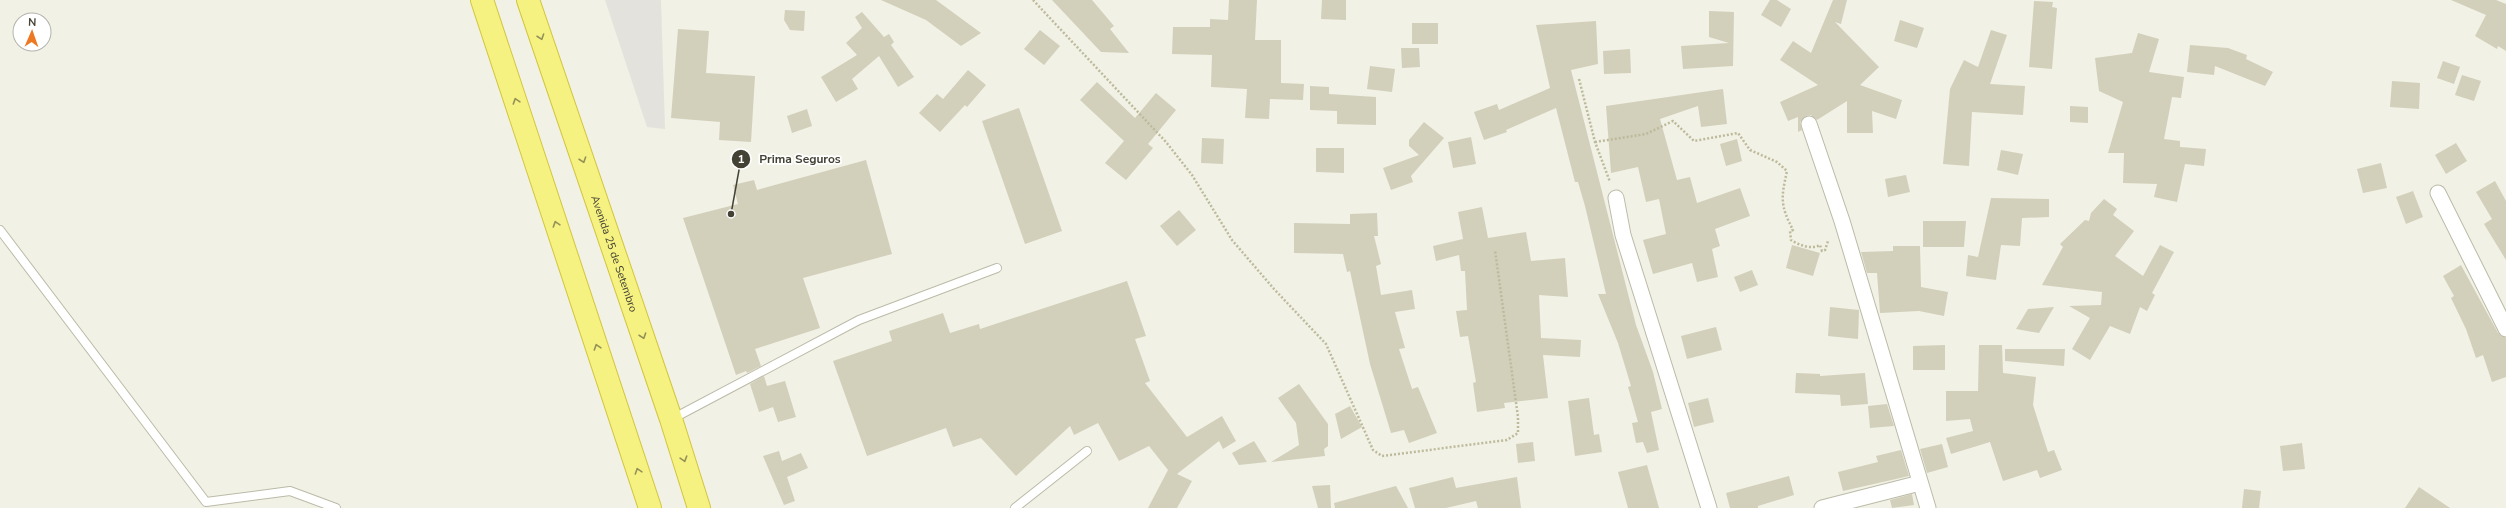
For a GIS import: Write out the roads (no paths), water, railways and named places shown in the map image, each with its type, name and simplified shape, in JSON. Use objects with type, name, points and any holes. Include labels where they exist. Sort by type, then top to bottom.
[{"type":"highway","points":[[482,0],[650,508]]},
{"type":"highway","name":"Avenida 25 de Setembro","points":[[528,0],[672,419],[699,508]]},
{"type":"street","points":[[1809,124],[1842,220],[1928,508]]},
{"type":"street","points":[[2438,193],[2506,329]]},
{"type":"street","points":[[1616,198],[1623,235],[1709,508]]},
{"type":"street","points":[[1822,508],[1920,483]]},
{"type":"lane","points":[[0,230],[209,505],[290,492],[336,508]]},
{"type":"lane","points":[[672,419],[859,320],[997,268]]},
{"type":"lane","points":[[1015,508],[1087,451]]},
{"type":"place","name":"Prima Seguros","points":[[731,214]]}]
